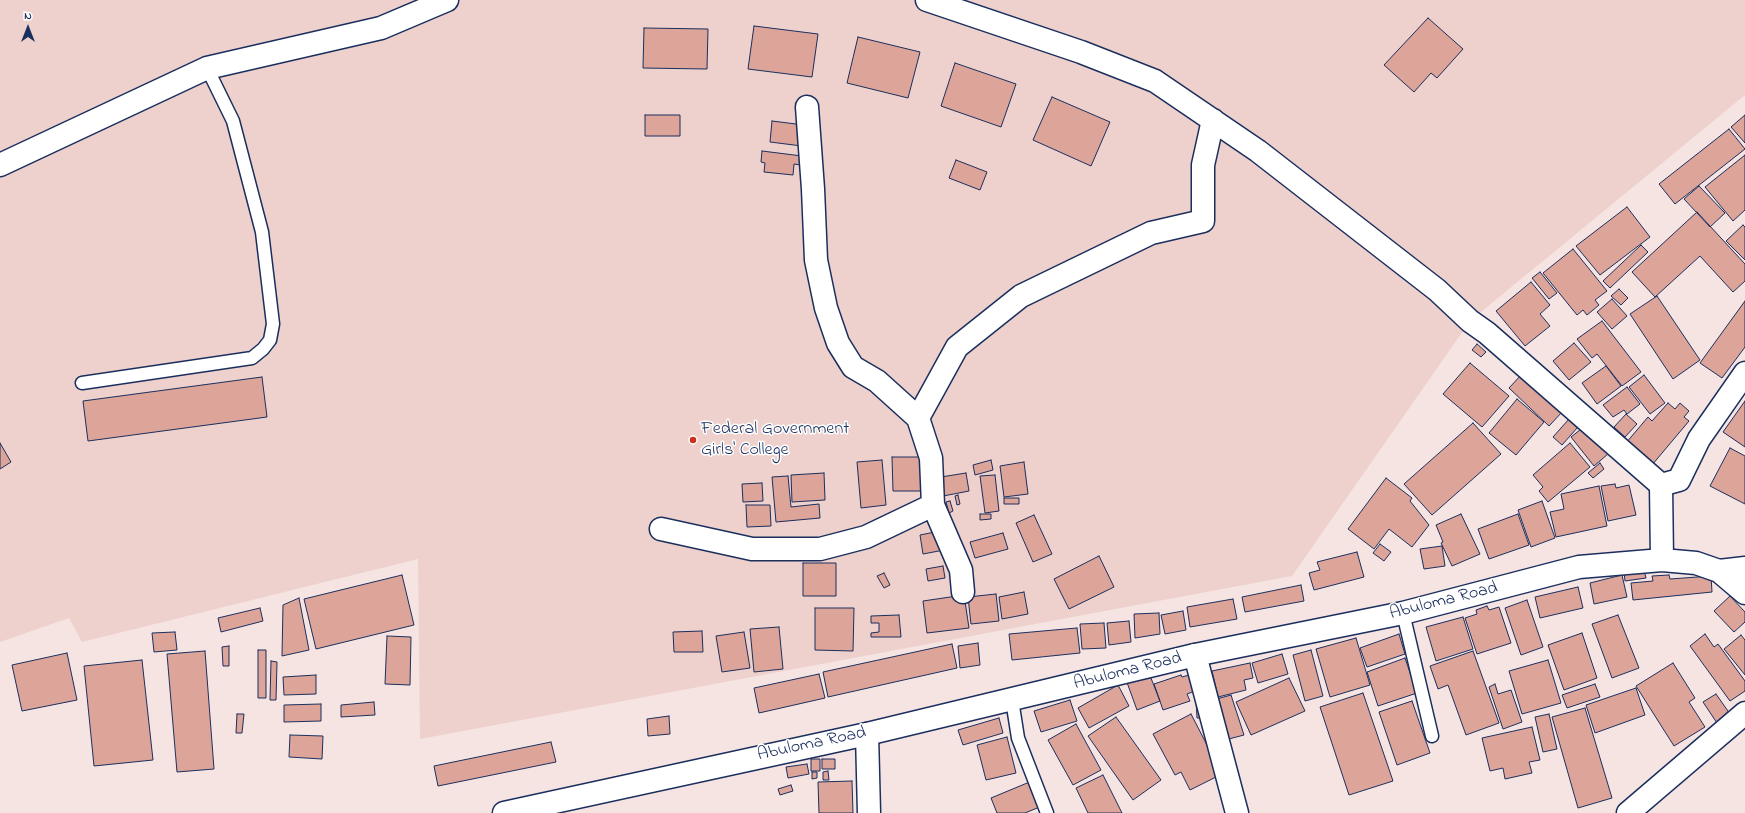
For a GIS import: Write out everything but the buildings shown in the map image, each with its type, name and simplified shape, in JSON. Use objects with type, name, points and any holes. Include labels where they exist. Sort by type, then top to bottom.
[{"type":"street","points":[[0,166],[208,68],[381,28],[447,0]]},
{"type":"street","points":[[927,0],[1081,52],[1155,81],[1258,151],[1437,290],[1470,321],[1487,333],[1660,485],[1662,560]]},
{"type":"street","points":[[807,107],[816,260],[826,308],[836,336],[853,367],[878,381],[918,418],[931,458],[933,505],[961,570],[963,592]]},
{"type":"street","points":[[918,418],[957,347],[1022,296],[1151,233],[1203,221],[1203,165],[1213,120]]},
{"type":"street","points":[[1660,485],[1679,480],[1699,439],[1745,373]]},
{"type":"street","points":[[662,529],[752,549],[820,549],[866,537],[933,505]]},
{"type":"street","name":"Abuloma Road","points":[[504,813],[867,734],[1195,655],[1403,613],[1579,567],[1662,560],[1696,563],[1719,571],[1745,594]]},
{"type":"street","points":[[1719,571],[1745,568]]},
{"type":"street","points":[[1195,655],[1238,813]]},
{"type":"street","points":[[1628,813],[1745,713]]},
{"type":"street","points":[[867,734],[869,813]]},
{"type":"lane","points":[[82,384],[252,358],[263,349],[270,340],[273,324],[262,232],[233,121],[208,68]]},
{"type":"lane","points":[[1403,613],[1432,736]]},
{"type":"lane","points":[[1012,700],[1018,738],[1048,813]]},
{"type":"shaded area","name":"Federal Government Girls' College","points":[[0,0],[1745,0],[1745,95],[1470,321],[1292,576],[420,739],[418,559],[82,642],[69,618],[0,642]]},
{"type":"place","name":"Federal Government Girls' College","points":[[693,440]]}]
